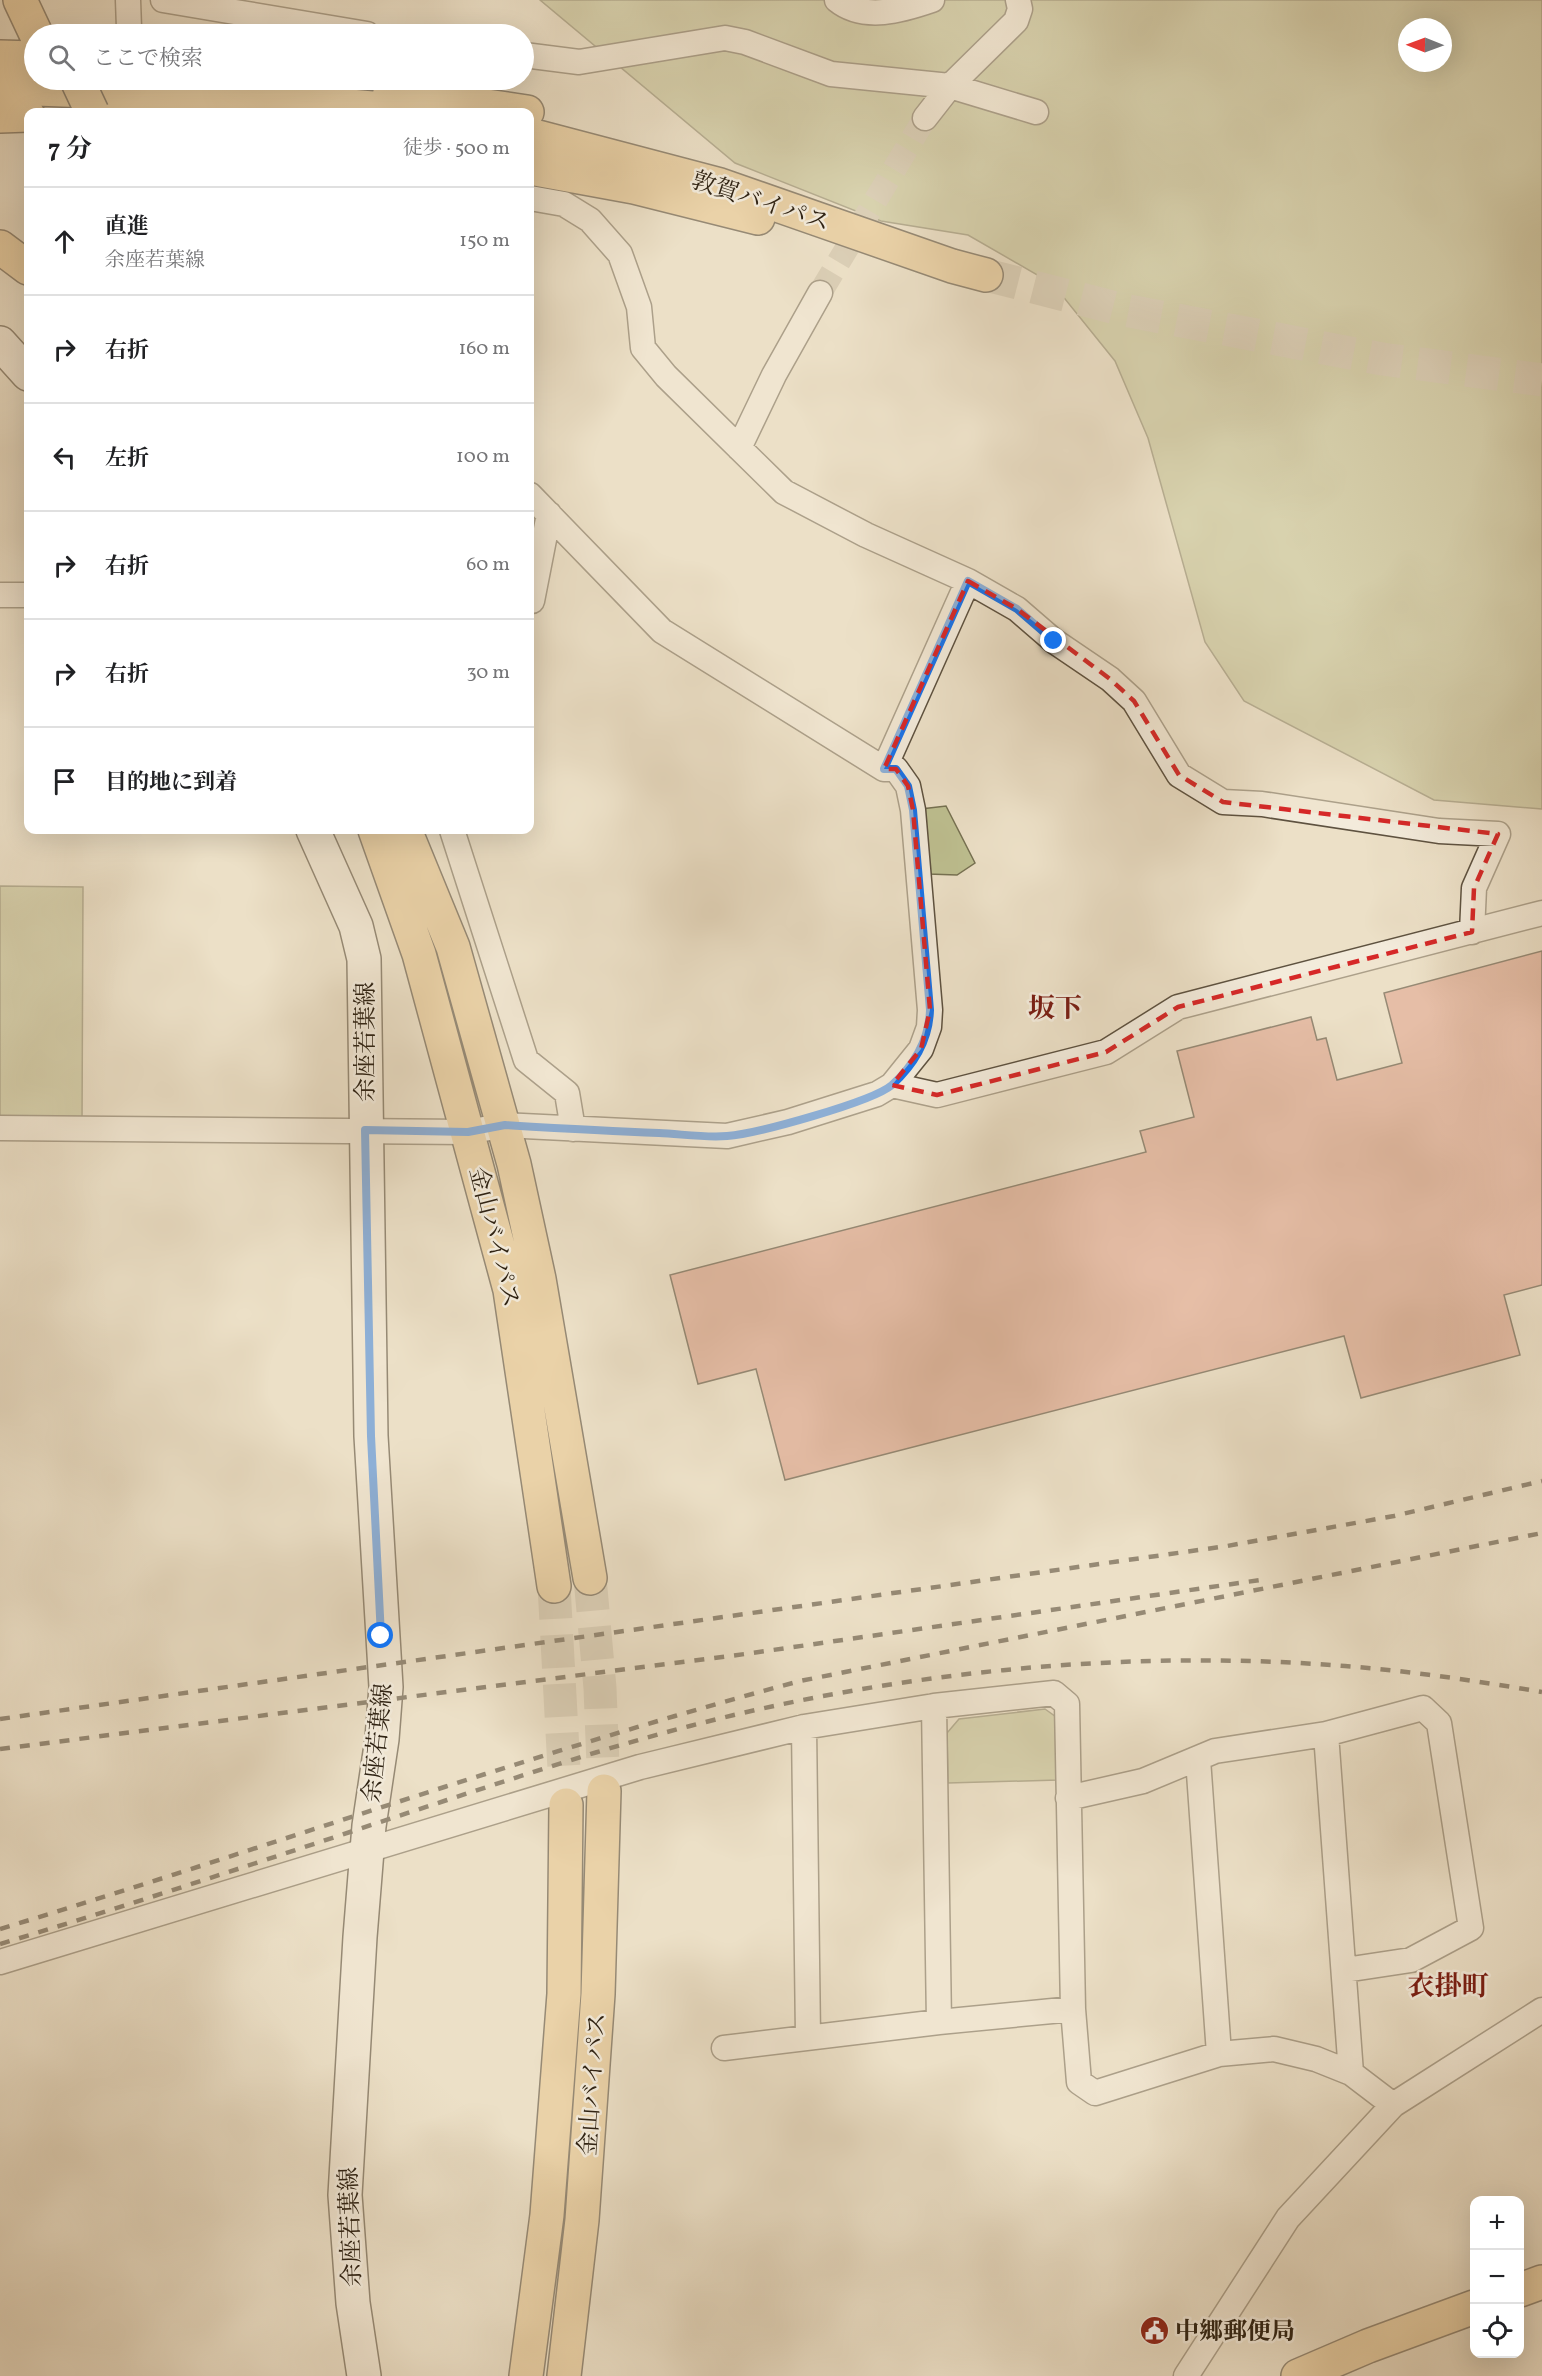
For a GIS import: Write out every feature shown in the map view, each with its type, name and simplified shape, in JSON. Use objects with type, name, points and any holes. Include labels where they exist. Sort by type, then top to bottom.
[{"type":"highway","points":[[0,57],[24,58]]},
{"type":"highway","points":[[0,88],[24,89]]},
{"type":"highway","points":[[60,90],[68,108]]},
{"type":"highway","points":[[62,90],[187,94],[378,108]]},
{"type":"highway","points":[[82,90],[90,108]]},
{"type":"highway","points":[[334,90],[414,108]]},
{"type":"highway","points":[[0,116],[24,115]]},
{"type":"highway","name":"敦賀バイパス","points":[[534,135],[720,185],[952,266],[986,275]]},
{"type":"highway","points":[[534,136],[634,187],[952,266]]},
{"type":"highway","points":[[0,247],[24,265]]},
{"type":"highway","name":"金山バイパス","points":[[384,834],[510,1290],[554,1586]]},
{"type":"highway","name":"金山バイパス","points":[[385,834],[453,947],[504,1125],[539,1279],[590,1578]]},
{"type":"highway","points":[[417,834],[453,947]]},
{"type":"highway","name":"金山バイパス","points":[[564,2376],[582,2220],[598,1994],[604,1791]]},
{"type":"highway","name":"金山バイパス","points":[[526,2376],[548,2215],[563,2005],[566,1805]]},
{"type":"highway","points":[[1298,2376],[1368,2346],[1470,2308]]},
{"type":"main road","points":[[0,343],[24,370]]},
{"type":"main road","name":"余座若葉線","points":[[316,834],[356,926],[364,959],[371,1436],[386,1687],[382,1739],[367,1849],[345,2195],[353,2303],[364,2376]]},
{"type":"street","points":[[128,0],[129,24]]},
{"type":"street","points":[[164,0],[307,24]]},
{"type":"street","points":[[837,0],[842,4],[873,13],[903,10],[932,0]]},
{"type":"street","points":[[924,118],[950,87],[1016,21],[1020,9],[1018,0]]},
{"type":"street","points":[[534,56],[579,62],[724,38],[745,42],[831,74],[950,87],[1036,112]]},
{"type":"street","points":[[534,199],[564,204],[590,220],[620,254],[639,307],[643,348],[666,376],[784,492],[866,535],[968,581],[1017,609],[1054,641],[1110,679],[1134,701],[1179,774],[1223,802],[1262,804],[1439,831],[1498,834],[1474,888],[1472,932]]},
{"type":"street","points":[[739,448],[774,375],[820,293]]},
{"type":"street","points":[[0,1128],[468,1132],[504,1125],[727,1136],[832,1109],[877,1094],[892,1085],[921,1049],[929,1027],[930,1010],[913,810],[908,786],[896,769],[884,769],[662,631],[534,499]]},
{"type":"street","points":[[534,591],[549,514]]},
{"type":"street","points":[[884,769],[968,581]]},
{"type":"street","points":[[0,595],[24,595]]},
{"type":"street","points":[[453,834],[526,1060],[567,1093],[573,1129]]},
{"type":"street","points":[[892,1085],[937,1095],[1106,1052],[1178,1007],[1542,913]]},
{"type":"street","points":[[0,1962],[640,1767],[804,1727],[934,1706],[1054,1693],[1067,1704],[1073,2009],[1078,2082],[1095,2093],[1219,2054],[1274,2049],[1316,2059],[1351,2073],[1394,2105]]},
{"type":"street","points":[[934,1706],[939,2022]]},
{"type":"street","points":[[1068,1798],[1143,1781],[1215,1751],[1326,1734],[1423,1708],[1439,1723],[1471,1928],[1411,1960],[1345,1970]]},
{"type":"street","points":[[804,1727],[808,2037]]},
{"type":"street","points":[[1326,1734],[1351,2073]]},
{"type":"street","points":[[1198,1759],[1219,2054]]},
{"type":"street","points":[[724,2048],[939,2022],[1073,2009]]},
{"type":"street","points":[[1186,2376],[1288,2218],[1394,2105],[1542,2010]]},
{"type":"highlighted area","points":[[968,581],[1017,609],[1110,679],[1134,701],[1179,775],[1223,802],[1498,834],[1474,888],[1472,932],[1178,1007],[1106,1052],[937,1095],[892,1085],[921,1049],[930,1010],[913,810],[908,786],[896,769],[884,769]]},
{"type":"green space","points":[[540,0],[1542,0],[1542,809],[1434,800],[1244,701],[1205,642],[1148,438],[1115,361],[1053,284],[968,235],[881,221],[735,163]]},
{"type":"green space","points":[[946,806],[975,863],[957,875],[928,874],[921,809]]},
{"type":"green space","points":[[0,886],[83,887],[82,1127],[0,1127]]},
{"type":"green space","points":[[1045,1709],[1056,1717],[1058,1780],[948,1783],[947,1733],[959,1719]]},
{"type":"building","points":[[1542,951],[1542,1285],[1504,1295],[1520,1355],[1361,1398],[1344,1336],[785,1480],[756,1369],[698,1384],[670,1275],[1146,1152],[1140,1131],[1194,1117],[1177,1051],[1311,1017],[1317,1040],[1326,1038],[1337,1080],[1402,1063],[1384,993]]},
{"type":"tunnel","points":[[820,293],[925,118]]},
{"type":"tunnel","points":[[986,275],[1124,310],[1382,359],[1542,380]]},
{"type":"tunnel","points":[[590,1578],[600,1688],[604,1791]]},
{"type":"tunnel","points":[[554,1586],[566,1805]]},
{"type":"railway","points":[[0,1719],[1227,1546],[1394,1516],[1542,1481]]},
{"type":"railway","points":[[0,1929],[499,1770],[800,1681],[1542,1533]]},
{"type":"railway","points":[[0,1749],[745,1654],[1260,1580]]},
{"type":"railway","points":[[0,1944],[168,1892],[598,1752],[690,1726],[851,1691],[933,1678],[1015,1669],[1181,1660],[1263,1661],[1370,1668],[1542,1692]]},
{"type":"place","name":"中郷郵便局","points":[[1154,2331]]},
{"type":"district","name":"坂下","points":[[1055,1008]]},
{"type":"district","name":"衣掛町","points":[[1448,1986]]},
{"type":"route","points":[[381,1636],[371,1436],[365,1130],[468,1132],[505,1125],[727,1136],[832,1109],[877,1094],[892,1085],[921,1049],[929,1027],[930,1010],[913,810],[908,786],[896,769],[884,769],[968,581],[1017,609],[1054,641]]}]
